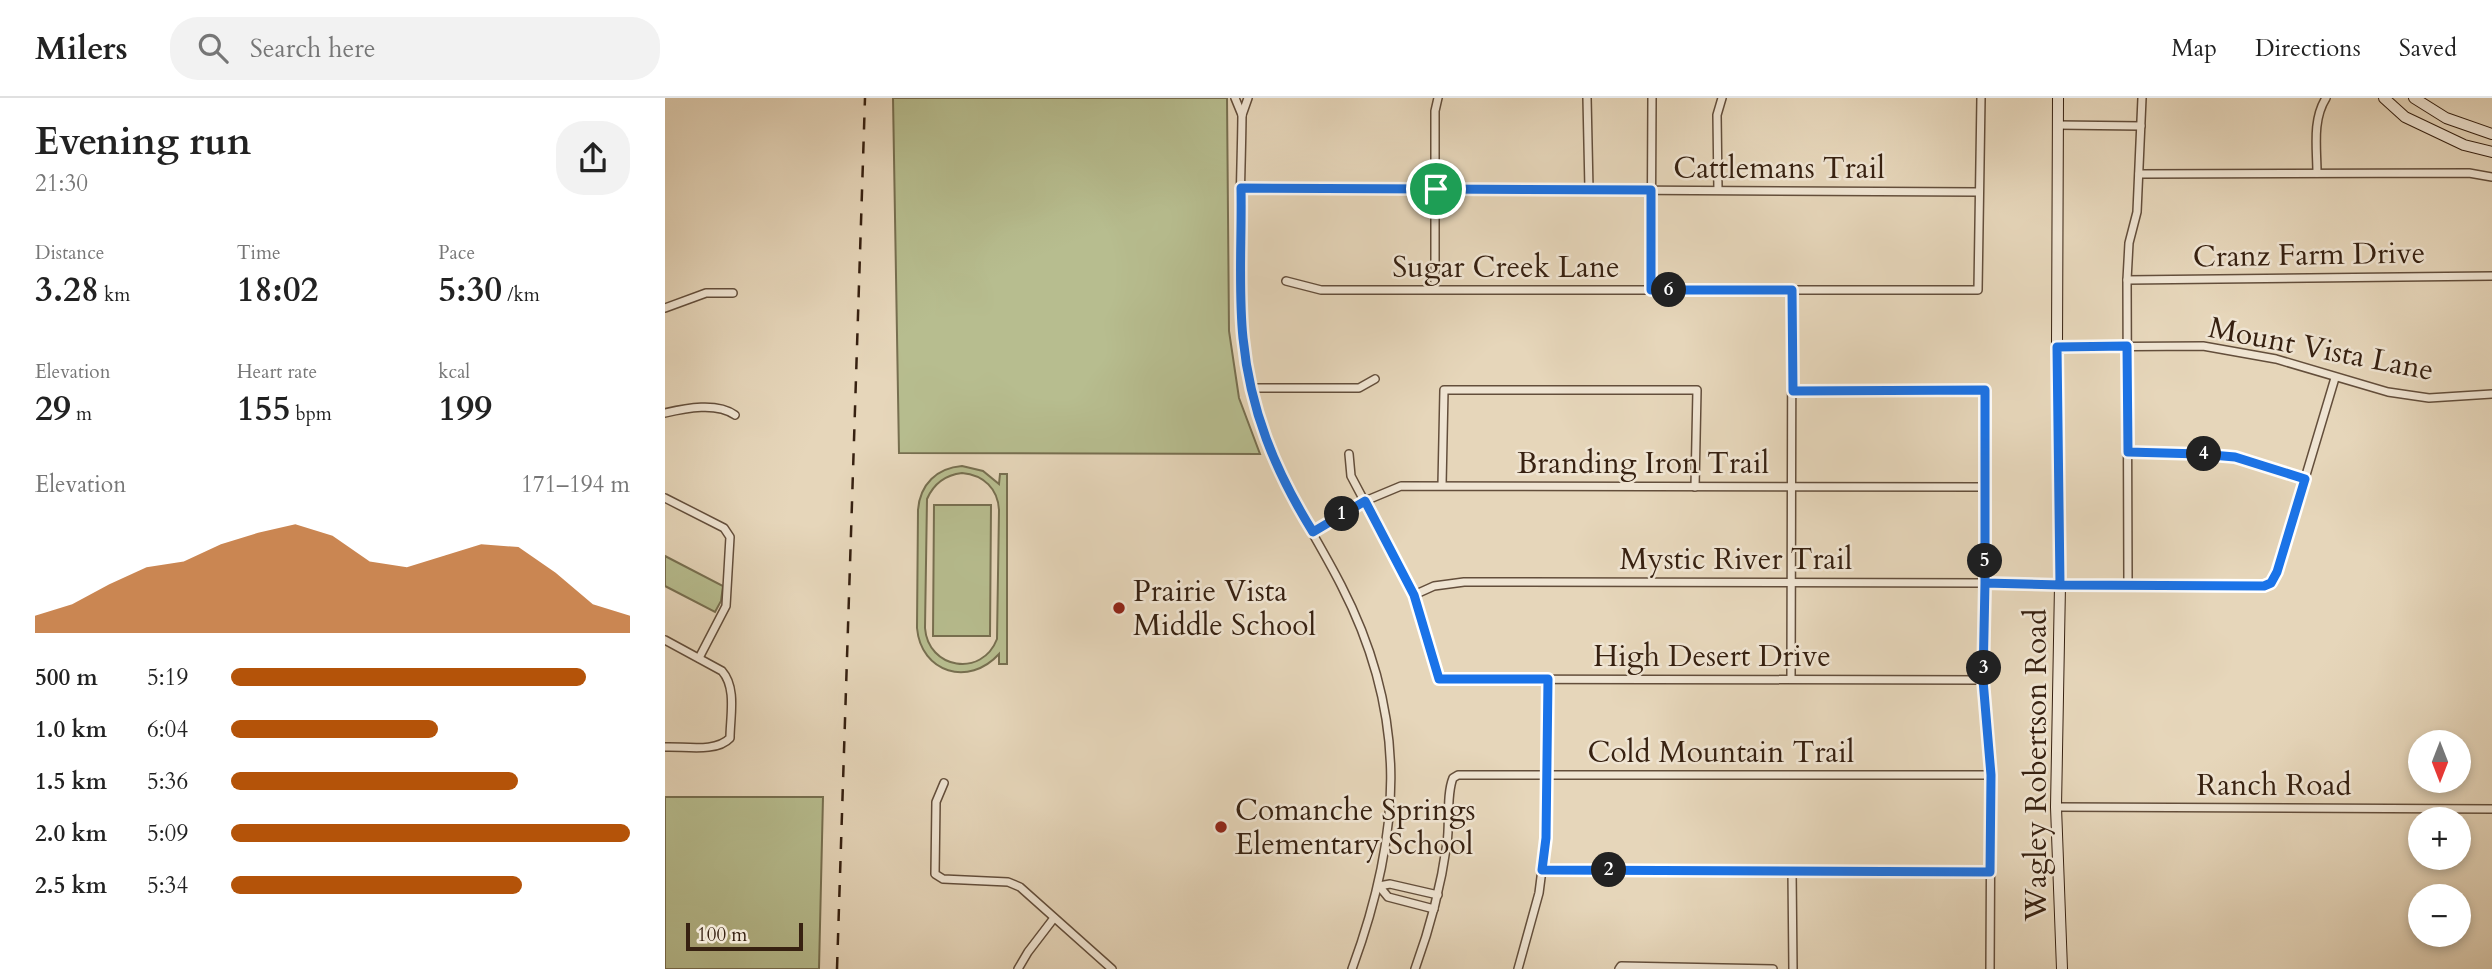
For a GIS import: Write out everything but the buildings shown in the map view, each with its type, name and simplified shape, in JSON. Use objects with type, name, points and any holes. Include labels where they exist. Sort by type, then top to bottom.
[{"type":"street","points":[[1234,98],[1242,115]]},
{"type":"street","points":[[1248,98],[1242,115],[1242,317],[1252,388],[1262,427],[1280,474],[1358,621],[1384,702],[1391,805],[1387,849],[1379,886],[1352,969]]},
{"type":"street","points":[[1435,289],[1435,111],[1438,98]]},
{"type":"street","points":[[1587,98],[1589,189]]},
{"type":"street","points":[[1651,98],[1651,290]]},
{"type":"street","points":[[1718,190],[1717,115],[1722,98]]},
{"type":"street","points":[[1979,192],[1981,98]]},
{"type":"street","name":"Wagley Robertson Road","points":[[2058,98],[2060,585],[2056,807],[2062,969]]},
{"type":"street","points":[[2128,584],[2127,280],[2129,243],[2137,212],[2142,98]]},
{"type":"street","points":[[2317,173],[2316,131],[2319,112],[2326,98]]},
{"type":"street","points":[[2384,98],[2405,117],[2464,145],[2492,152]]},
{"type":"street","points":[[2414,98],[2446,118],[2492,134]]},
{"type":"street","points":[[2058,125],[2141,126]]},
{"type":"street","points":[[2140,174],[2469,173],[2492,177]]},
{"type":"street","name":"Cattlemans Trail","points":[[1241,188],[1979,192]]},
{"type":"street","name":"Sugar Creek Lane","points":[[1286,281],[1321,290],[1978,290],[1979,192]]},
{"type":"street","name":"Cranz Farm Drive","points":[[2127,280],[2492,276]]},
{"type":"street","points":[[1791,679],[1792,290]]},
{"type":"street","points":[[665,308],[706,293],[733,293]]},
{"type":"street","name":"Mount Vista Lane","points":[[2057,347],[2214,348],[2276,359],[2388,392],[2430,398],[2492,394]]},
{"type":"street","points":[[2128,452],[2235,457],[2305,479],[2335,378]]},
{"type":"street","points":[[1252,388],[1359,388],[1375,379]]},
{"type":"street","points":[[1442,485],[1444,390],[1697,390],[1695,487]]},
{"type":"street","points":[[1793,391],[1985,390],[1983,680],[1991,775],[1990,969]]},
{"type":"street","points":[[665,414],[726,408],[735,415]]},
{"type":"street","points":[[1349,454],[1351,476],[1414,595]]},
{"type":"street","name":"Mystic River Trail","points":[[1414,595],[1434,586],[1464,582],[2264,586],[2271,583],[2277,572],[2305,479]]},
{"type":"street","name":"Branding Iron Trail","points":[[1313,532],[1365,501],[1401,486],[1985,487]]},
{"type":"street","points":[[665,498],[723,528],[730,537],[726,606],[699,658]]},
{"type":"street","name":"High Desert Drive","points":[[1414,595],[1439,679],[1983,680]]},
{"type":"street","points":[[665,640],[722,671],[731,687],[730,738],[725,743],[714,746],[665,747]]},
{"type":"street","points":[[1518,969],[1531,926],[1546,838],[1548,679]]},
{"type":"street","name":"Cold Mountain Trail","points":[[1438,895],[1448,838],[1450,787],[1453,778],[1463,774],[1991,775]]},
{"type":"street","points":[[944,783],[936,802],[935,874],[943,879],[1008,882],[1020,887],[1112,969]]},
{"type":"street","name":"Ranch Road","points":[[2056,807],[2492,809]]},
{"type":"street","points":[[1542,870],[1990,872]]},
{"type":"street","points":[[1793,871],[1793,969]]},
{"type":"street","points":[[1379,886],[1391,884],[1438,895],[1415,969]]},
{"type":"street","points":[[1379,886],[1388,897],[1434,909]]},
{"type":"street","points":[[1019,969],[1028,952],[1054,918]]},
{"type":"street","points":[[1619,969],[1621,966],[1773,969]]},
{"type":"green space","points":[[893,98],[1227,98],[1229,331],[1239,398],[1260,454],[899,453]]},
{"type":"green space","points":[[962,466],[983,471],[999,484],[1000,474],[1007,474],[1007,664],[999,664],[999,654],[987,664],[961,672],[937,665],[927,656],[920,643],[917,628],[919,501],[931,479],[953,467]],"holes":[[[962,473],[970,474],[988,484],[998,502],[997,639],[990,651],[980,660],[957,664],[945,660],[935,652],[928,642],[925,628],[927,499],[933,488],[945,478]]]},
{"type":"green space","points":[[934,505],[991,505],[990,636],[933,636]]},
{"type":"green space","points":[[665,556],[723,586],[721,601],[715,612],[665,586]]},
{"type":"green space","points":[[665,797],[823,797],[819,969],[665,969]]},
{"type":"railway","points":[[837,969],[865,98]]},
{"type":"place","name":"Prairie Vista Middle School","points":[[1119,608]]},
{"type":"place","name":"Comanche Springs Elementary School","points":[[1221,827]]},
{"type":"route","points":[[1436,189],[1241,188],[1243,339],[1262,427],[1292,499],[1313,532],[1365,501],[1414,595],[1431,644],[1439,679],[1548,679],[1546,838],[1542,870],[1990,872],[1991,775],[1983,680],[1985,583],[2060,585],[2264,586],[2271,583],[2277,572],[2305,479],[2235,457],[2128,452],[2127,346],[2057,347],[2060,585],[1985,583],[1985,390],[1793,391],[1792,290],[1651,290],[1651,190],[1436,189]]}]
